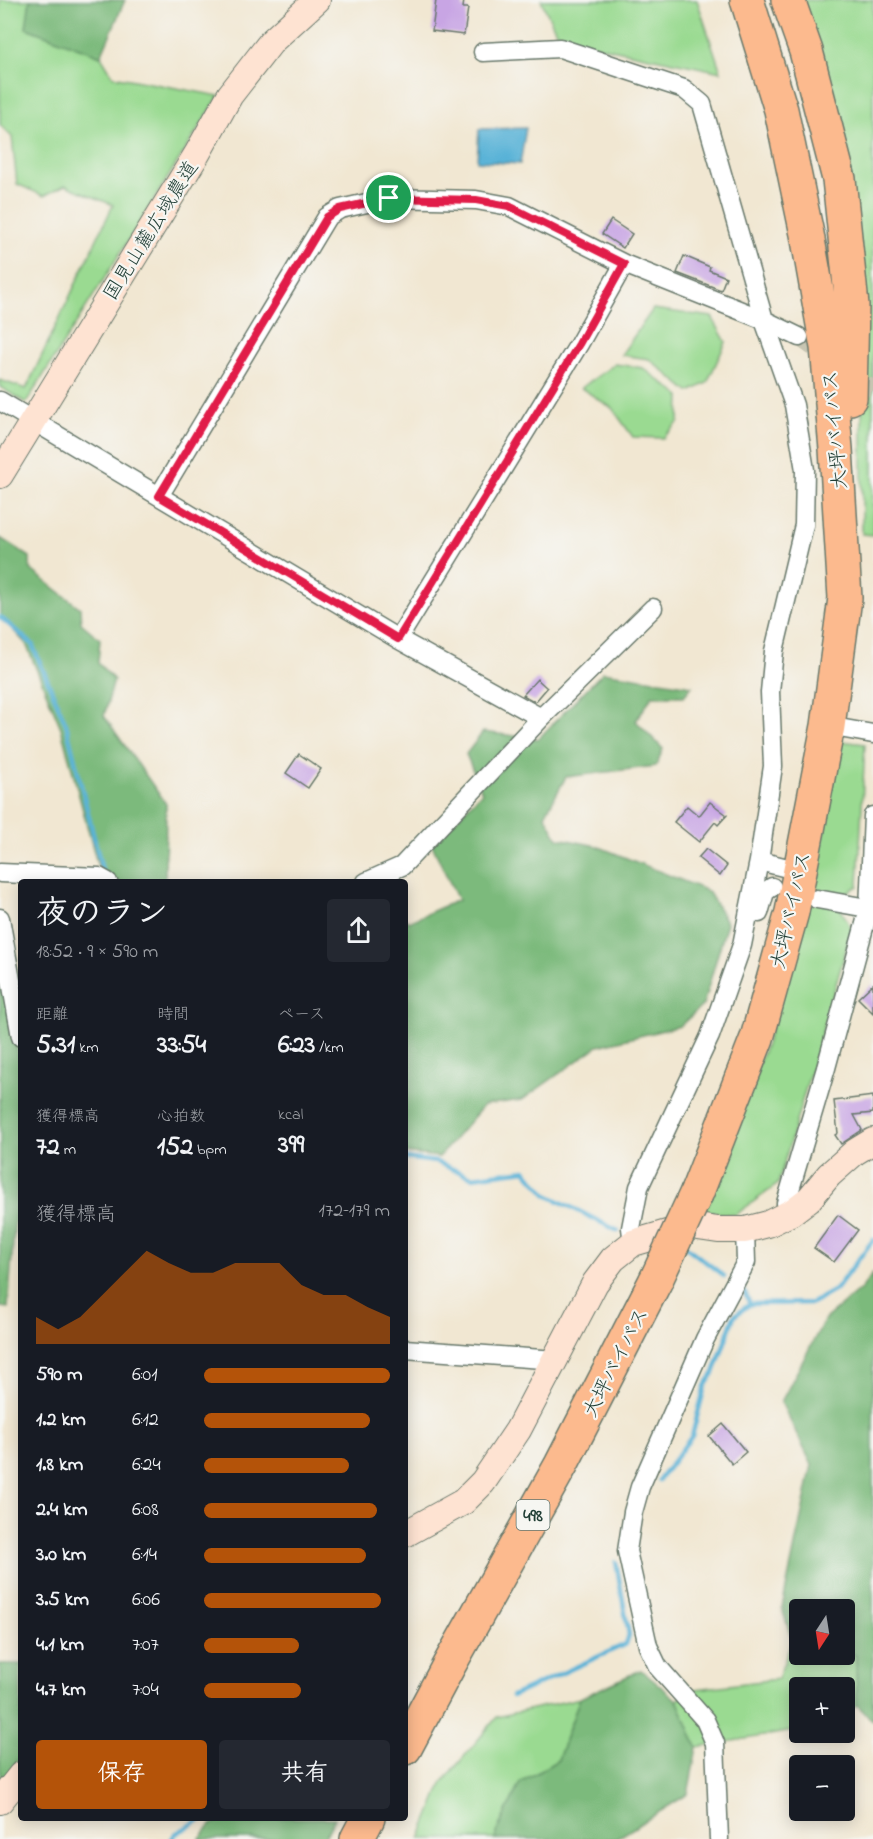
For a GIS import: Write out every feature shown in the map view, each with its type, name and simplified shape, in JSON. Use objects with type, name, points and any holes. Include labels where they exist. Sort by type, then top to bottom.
[{"type":"highway","points":[[727,0],[756,106],[807,234]]},
{"type":"highway","name":"大坪バイパス","points":[[408,1742],[561,1465],[656,1280],[697,1192],[757,1038],[792,912],[786,879],[828,726],[845,598],[827,347],[807,234],[781,110],[747,0]]},
{"type":"highway","points":[[788,0],[806,51],[839,179],[852,305],[845,598]]},
{"type":"highway","points":[[357,1839],[366,1821]]},
{"type":"street","name":"国見山麓広域農道","points":[[0,475],[197,154],[230,95],[272,41],[317,0]]},
{"type":"street","points":[[483,52],[560,48],[684,89],[702,104],[764,320],[794,405],[805,470],[804,525],[774,651],[770,692],[773,766],[759,861],[742,945],[710,1036],[639,1187],[631,1228],[633,1243]]},
{"type":"street","points":[[159,496],[327,217],[340,209],[389,198],[476,200],[509,206],[624,264],[764,320],[799,337]]},
{"type":"street","points":[[398,639],[579,344],[624,264]]},
{"type":"street","points":[[0,401],[398,639],[541,718]]},
{"type":"street","points":[[373,879],[402,866],[541,718],[653,608]]},
{"type":"street","points":[[828,726],[873,734]]},
{"type":"street","points":[[792,1212],[786,1203],[871,909],[873,816]]},
{"type":"street","points":[[742,945],[752,941],[765,892],[786,879],[759,861]]},
{"type":"street","points":[[0,873],[101,879]]},
{"type":"street","points":[[817,899],[871,909]]},
{"type":"street","points":[[0,918],[18,1020]]},
{"type":"street","points":[[408,1532],[463,1502],[483,1482],[518,1430],[596,1283],[614,1259],[633,1243],[691,1226],[718,1230],[745,1230],[768,1224],[792,1212],[809,1199],[830,1174],[855,1152],[873,1141]]},
{"type":"street","points":[[719,1839],[715,1743],[705,1720],[658,1667],[648,1646],[627,1551],[633,1512],[640,1487],[705,1340],[746,1262],[745,1230]]},
{"type":"street","points":[[408,1349],[556,1360]]},
{"type":"street","points":[[0,1801],[18,1780]]},
{"type":"green space","points":[[0,0],[30,0],[27,28],[101,56],[113,76],[219,96],[26,403],[0,387],[0,380],[26,389],[113,205],[65,185],[44,196],[17,184],[12,137],[0,125]]},
{"type":"green space","points":[[30,0],[125,0],[101,56],[26,28]]},
{"type":"green space","points":[[541,0],[697,0],[721,72],[559,38]]},
{"type":"green space","points":[[798,0],[873,0],[873,535],[862,534],[862,305]]},
{"type":"green space","points":[[653,309],[712,317],[726,342],[707,383],[689,392],[649,359],[621,355]]},
{"type":"green space","points":[[615,364],[643,368],[680,396],[679,422],[663,438],[633,437],[612,408],[581,388]]},
{"type":"green space","points":[[0,538],[30,557],[30,569],[80,608],[81,623],[100,639],[98,663],[114,680],[104,716],[166,804],[165,879],[101,879],[61,728],[26,644],[0,616]]},
{"type":"green space","points":[[603,672],[692,686],[684,696],[652,696],[636,721],[663,749],[656,766],[566,777],[545,815],[558,838],[597,846],[708,891],[727,923],[703,1005],[680,1026],[598,1046],[522,1100],[484,1105],[439,1157],[408,1153],[408,922],[458,900],[432,845],[482,792],[466,754],[483,732],[538,739]]},
{"type":"green space","points":[[840,741],[865,744],[858,886],[835,899],[852,929],[778,1184],[735,1215],[703,1211],[766,1044],[816,878]]},
{"type":"green space","points":[[0,973],[18,1052],[18,1180],[8,1308],[0,1307]]},
{"type":"green space","points":[[873,1273],[873,1721],[857,1705],[855,1599],[789,1599],[789,1630],[782,1608],[812,1465],[781,1402],[825,1319],[862,1288]]},
{"type":"green space","points":[[789,1648],[789,1665],[855,1665],[856,1654],[857,1705],[855,1706],[855,1677],[789,1677],[789,1732],[697,1747],[677,1700],[696,1689],[778,1679]]},
{"type":"green space","points":[[0,1664],[18,1664],[18,1760],[0,1784]]},
{"type":"green space","points":[[641,1670],[677,1700],[697,1747],[688,1794],[616,1839],[497,1839],[496,1833],[520,1783],[558,1760],[580,1698]]},
{"type":"green space","points":[[580,1698],[558,1760],[520,1783],[496,1833],[497,1839],[420,1839],[443,1782],[497,1717]]},
{"type":"green space","points":[[218,1821],[333,1821],[324,1839],[199,1839],[212,1824]]},
{"type":"water","points":[[526,128],[520,164],[477,161],[479,129]]},
{"type":"building","points":[[436,0],[464,0],[463,8],[468,8],[464,35],[432,31]]},
{"type":"building","points":[[611,220],[632,234],[623,248],[602,234]]},
{"type":"building","points":[[684,256],[726,277],[721,290],[677,273]]},
{"type":"building","points":[[537,679],[547,688],[535,702],[523,695]]},
{"type":"building","points":[[299,754],[321,769],[308,788],[286,773]]},
{"type":"building","points":[[710,802],[727,815],[718,825],[715,822],[699,842],[674,822],[687,806],[699,816]]},
{"type":"building","points":[[706,849],[727,866],[720,876],[698,858]]},
{"type":"building","points":[[873,984],[873,1013],[858,998]]},
{"type":"building","points":[[873,1096],[873,1113],[854,1115],[862,1130],[841,1144],[835,1135],[838,1133],[834,1101]]},
{"type":"building","points":[[838,1215],[858,1230],[834,1262],[814,1248]]},
{"type":"building","points":[[723,1424],[746,1452],[732,1464],[709,1436]]},
{"type":"waterway","points":[[0,617],[32,644],[66,724],[102,870]]},
{"type":"waterway","points":[[408,1158],[436,1162],[472,1177],[525,1170],[547,1195],[618,1231]]},
{"type":"waterway","points":[[659,1480],[692,1436],[705,1386],[714,1373],[734,1316],[750,1304],[812,1303],[835,1290],[873,1240]]},
{"type":"waterway","points":[[685,1246],[724,1276]]},
{"type":"waterway","points":[[744,1291],[750,1304]]},
{"type":"waterway","points":[[512,1696],[626,1644],[629,1635],[616,1562]]},
{"type":"waterway","points":[[172,1839],[175,1834],[198,1821]]},
{"type":"tunnel","points":[[799,337],[873,390]]},
{"type":"route","points":[[389,198],[476,200],[509,206],[624,264],[579,344],[398,639],[159,496],[327,217],[340,209],[389,198]]}]
